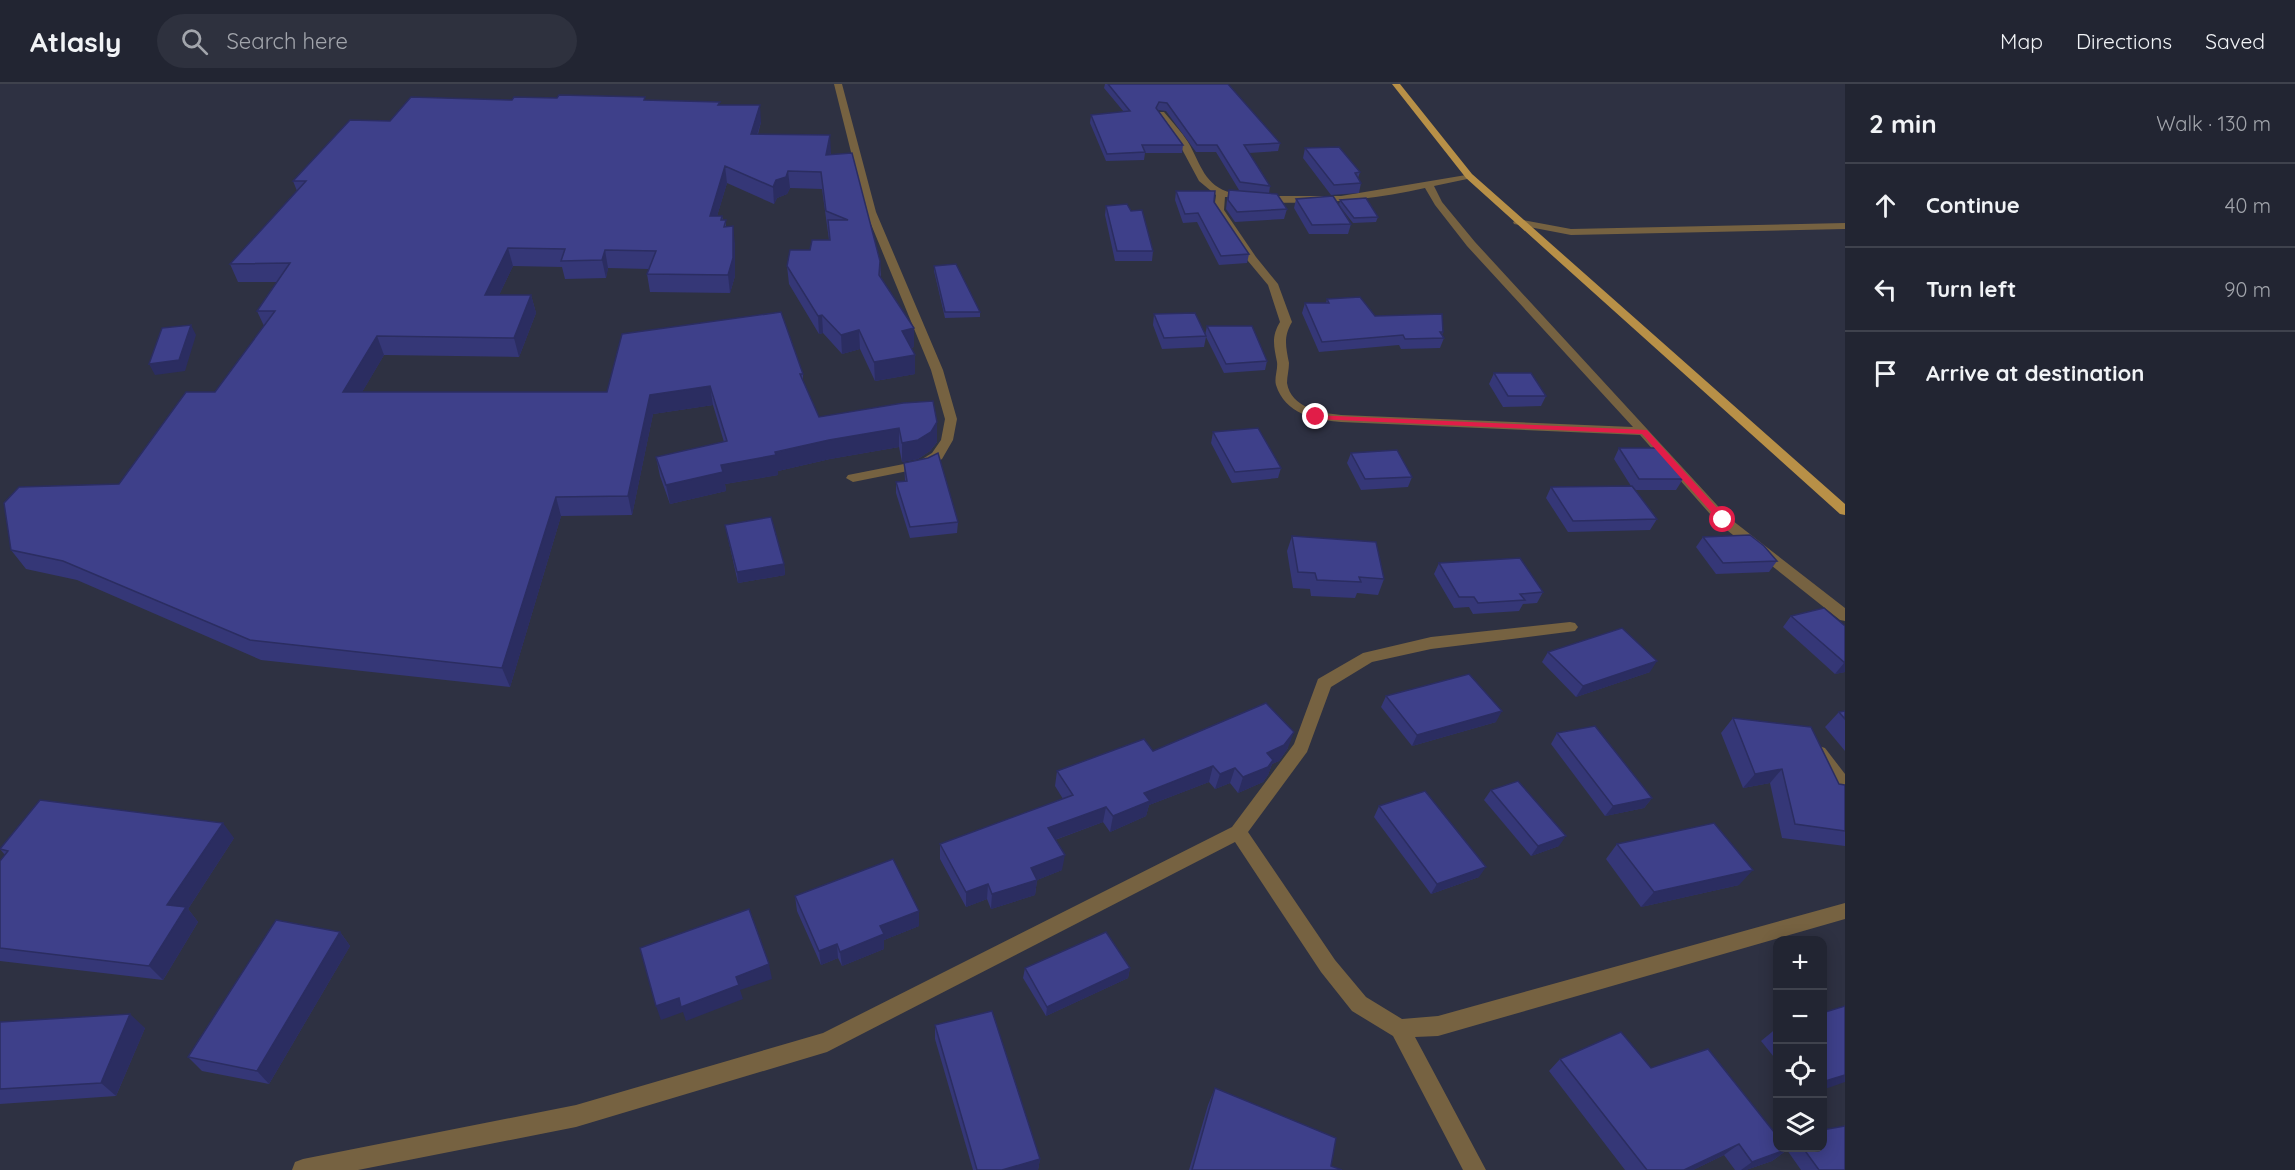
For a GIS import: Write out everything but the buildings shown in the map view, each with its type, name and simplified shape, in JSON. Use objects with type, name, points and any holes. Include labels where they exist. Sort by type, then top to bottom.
[{"type":"main road","points":[[1396,84],[1470,176],[1518,222],[1845,511]]},
{"type":"street","points":[[838,84],[871,212],[937,370],[951,419],[948,440],[937,456],[923,464],[853,478]]},
{"type":"street","points":[[1161,114],[1187,149],[1191,162],[1202,180],[1221,194],[1243,197]]},
{"type":"street","points":[[1254,198],[1333,200],[1371,197],[1470,176]]},
{"type":"street","points":[[1428,185],[1438,203],[1471,244],[1723,520],[1845,616]]},
{"type":"street","points":[[1221,194],[1219,210],[1252,259],[1273,284],[1279,299],[1286,322],[1278,333],[1283,368],[1281,382],[1290,399],[1302,410],[1316,417],[1644,431]]},
{"type":"street","points":[[1518,222],[1571,232],[1845,226]]},
{"type":"street","points":[[303,1170],[576,1116],[826,1042],[1238,832],[1301,747],[1324,683],[1368,657],[1431,643],[1570,627]]},
{"type":"street","points":[[1819,753],[1845,786]]},
{"type":"street","points":[[1238,832],[1328,966],[1359,1004],[1400,1029],[1475,1170]]},
{"type":"street","points":[[1400,1029],[1438,1026],[1845,912]]},
{"type":"route","points":[[1316,417],[1644,431],[1723,520]]}]
